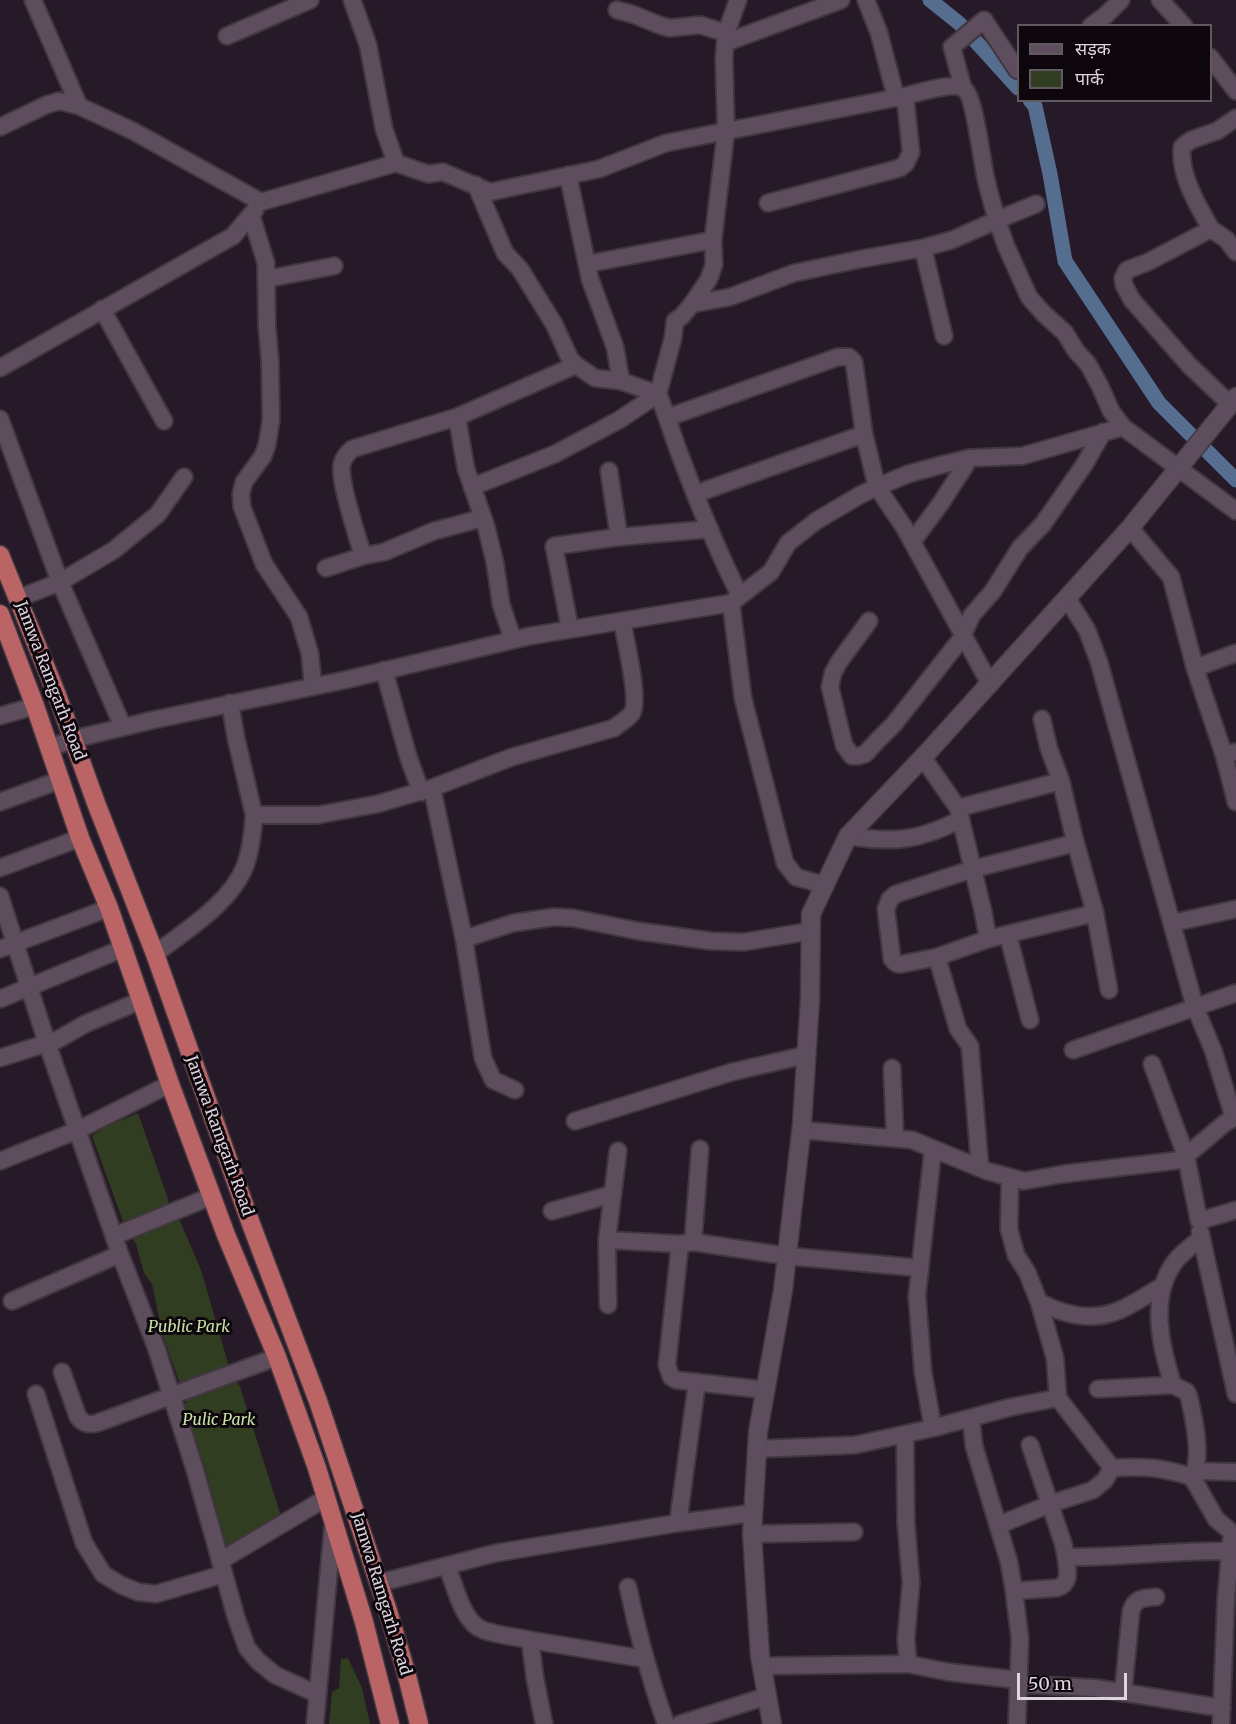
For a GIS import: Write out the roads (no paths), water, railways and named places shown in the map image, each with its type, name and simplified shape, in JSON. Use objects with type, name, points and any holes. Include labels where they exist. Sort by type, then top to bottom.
[{"type":"highway","name":"Jamwa Ramgarh Road","points":[[0,555],[74,739],[155,954],[251,1224],[318,1401],[379,1583],[419,1724]]},
{"type":"highway","name":"Jamwa Ramgarh Road","points":[[0,614],[124,948],[170,1084],[226,1235],[277,1357],[333,1520],[364,1622],[390,1724]]},
{"type":"street","points":[[33,0],[79,106]]},
{"type":"street","points":[[227,36],[310,0]]},
{"type":"street","points":[[352,0],[368,45],[384,129],[396,163]]},
{"type":"street","points":[[738,0],[726,38],[724,58],[726,131],[713,240],[714,264],[709,279],[692,304],[675,321],[673,338],[658,394],[669,417],[674,441],[710,529],[735,599],[743,698],[783,856],[790,872],[796,877],[824,885]]},
{"type":"street","points":[[616,10],[670,28],[700,26],[726,38],[808,7],[841,0]]},
{"type":"street","points":[[768,203],[900,168],[906,163],[911,152],[901,97],[866,0]]},
{"type":"street","points":[[1094,24],[1121,0]]},
{"type":"street","points":[[1160,0],[1182,24]]},
{"type":"street","points":[[963,88],[952,47],[984,20],[1017,69]]},
{"type":"street","points":[[1212,59],[1234,84]]},
{"type":"street","points":[[0,368],[233,236],[256,209],[396,163],[428,174],[443,172],[490,192],[599,169],[666,143],[953,86],[967,91],[972,104],[986,178],[997,220],[1029,297],[1065,333],[1076,351],[1088,364],[1111,411],[1123,427],[1185,461],[1236,511]]},
{"type":"street","points":[[0,127],[59,101],[79,106],[133,131],[256,209],[266,262],[271,420],[263,456],[243,482],[242,507],[264,564],[299,617],[310,654],[313,686]]},
{"type":"street","points":[[1236,118],[1217,131],[1191,140],[1182,147],[1181,159],[1194,199],[1211,229],[1226,239],[1236,252]]},
{"type":"street","points":[[568,175],[590,279],[615,347],[621,381]]},
{"type":"street","points":[[476,185],[505,253],[520,269],[554,324],[570,359],[595,378],[621,381],[658,394]]},
{"type":"street","points":[[692,304],[730,297],[794,273],[922,249],[952,240],[1036,204]]},
{"type":"street","points":[[772,1724],[762,1666],[752,1534],[753,1513],[758,1432],[783,1290],[801,1130],[810,999],[811,914],[848,836],[923,758],[1130,528],[1233,400],[1189,365],[1152,324],[1132,300],[1123,278],[1127,270],[1148,262],[1211,229]]},
{"type":"street","points":[[587,264],[713,240]]},
{"type":"street","points":[[922,249],[944,336]]},
{"type":"street","points":[[266,279],[334,266]]},
{"type":"street","points":[[102,309],[164,421]]},
{"type":"street","points":[[669,417],[838,357],[849,357],[854,363],[864,434],[877,487],[904,527],[990,684]]},
{"type":"street","points":[[363,556],[341,470],[345,456],[352,449],[457,417],[576,365]]},
{"type":"street","points":[[472,487],[555,454],[619,420],[658,394]]},
{"type":"street","points":[[457,417],[466,469],[483,518],[495,563],[501,604],[513,640]]},
{"type":"street","points":[[0,419],[60,582],[123,727]]},
{"type":"street","points":[[49,748],[74,739],[123,727],[513,640],[735,599],[771,572],[788,543],[825,516],[877,487],[908,474],[970,458],[1022,456],[1123,427]]},
{"type":"street","points":[[869,621],[839,662],[830,687],[844,745],[852,756],[865,754],[888,729],[962,636],[972,615],[993,591],[1020,548],[1042,524],[1084,465],[1103,432]]},
{"type":"street","points":[[695,494],[864,434]]},
{"type":"street","points":[[912,542],[970,458]]},
{"type":"street","points":[[609,471],[619,537]]},
{"type":"street","points":[[18,598],[60,582],[114,550],[158,514],[184,477]]},
{"type":"street","points":[[326,568],[384,552],[434,531],[483,518]]},
{"type":"street","points":[[1130,528],[1171,577],[1195,668],[1230,753],[1236,802]]},
{"type":"street","points":[[570,629],[554,546],[619,537],[710,529]]},
{"type":"street","points":[[801,1130],[912,1140],[980,1168],[1024,1181],[1181,1160],[1235,1117],[1213,1050],[1194,1007],[1099,662],[1087,630],[1067,598]]},
{"type":"street","points":[[254,815],[318,815],[377,804],[426,790],[512,757],[614,728],[633,711],[635,695],[622,621]]},
{"type":"street","points":[[1195,668],[1236,653]]},
{"type":"street","points":[[384,670],[408,756],[426,790],[464,939],[483,1058],[493,1080],[515,1090]]},
{"type":"street","points":[[155,954],[215,907],[232,890],[245,867],[253,838],[254,815],[230,704]]},
{"type":"street","points":[[0,716],[35,706]]},
{"type":"street","points":[[1041,719],[1061,781],[1095,913],[1109,990]]},
{"type":"street","points":[[923,758],[959,813],[988,939]]},
{"type":"street","points":[[0,802],[60,780]]},
{"type":"street","points":[[848,836],[875,840],[917,837],[941,830],[959,813],[1061,781]]},
{"type":"street","points":[[0,868],[81,837]]},
{"type":"street","points":[[1076,843],[973,869],[896,894],[890,899],[886,909],[892,959],[898,965],[937,957],[988,939],[1095,913]]},
{"type":"street","points":[[0,896],[8,946],[29,987],[120,1254],[156,1347],[247,1648],[275,1675],[317,1694]]},
{"type":"street","points":[[8,946],[109,908]]},
{"type":"street","points":[[1172,923],[1236,909]]},
{"type":"street","points":[[464,939],[513,923],[554,917],[581,919],[638,931],[711,941],[744,942],[811,931]]},
{"type":"street","points":[[1008,935],[1030,1020]]},
{"type":"street","points":[[0,999],[124,948]]},
{"type":"street","points":[[937,957],[958,1029],[970,1046],[980,1168]]},
{"type":"street","points":[[1073,1050],[1236,993]]},
{"type":"street","points":[[0,1058],[57,1040],[85,1024],[142,1000]]},
{"type":"street","points":[[575,1121],[732,1072],[806,1055]]},
{"type":"street","points":[[1152,1064],[1186,1156],[1200,1229],[1230,1330],[1236,1394]]},
{"type":"street","points":[[891,1068],[895,1138]]},
{"type":"street","points":[[0,1161],[78,1130],[170,1084]]},
{"type":"street","points":[[700,1149],[667,1365],[671,1377],[676,1380],[766,1390]]},
{"type":"street","points":[[933,1149],[917,1296],[923,1372],[933,1428]]},
{"type":"street","points":[[608,1305],[607,1240],[618,1151]]},
{"type":"street","points":[[1010,1177],[1009,1229],[1016,1255],[1027,1272],[1039,1302],[1054,1358],[1058,1398],[1112,1468]]},
{"type":"street","points":[[552,1211],[613,1194]]},
{"type":"street","points":[[114,1236],[212,1196]]},
{"type":"street","points":[[1173,1385],[1166,1363],[1160,1325],[1161,1287],[1174,1262],[1200,1229],[1236,1210]]},
{"type":"street","points":[[607,1240],[687,1243],[787,1256],[920,1268]]},
{"type":"street","points":[[12,1301],[120,1254]]},
{"type":"street","points":[[1039,1302],[1056,1310],[1093,1316],[1119,1311],[1161,1287]]},
{"type":"street","points":[[62,1372],[78,1417],[82,1423],[89,1425],[277,1357]]},
{"type":"street","points":[[678,1523],[697,1382]]},
{"type":"street","points":[[762,1666],[908,1664],[1018,1682],[1095,1688],[1221,1716],[1230,1653],[1232,1540],[1216,1520],[1194,1474],[1197,1454],[1189,1397],[1187,1392],[1173,1385],[1098,1389]]},
{"type":"street","points":[[36,1394],[84,1543],[103,1574],[138,1592],[156,1594],[222,1568],[326,1498]]},
{"type":"street","points":[[757,1449],[855,1444],[1058,1398]]},
{"type":"street","points":[[971,1418],[974,1446],[999,1525],[1014,1591],[1020,1639],[1017,1724]]},
{"type":"street","points":[[905,1434],[906,1523],[911,1583],[906,1638],[908,1664]]},
{"type":"street","points":[[1014,1591],[1057,1588],[1066,1583],[1068,1576],[1066,1557],[1030,1445]]},
{"type":"street","points":[[1112,1468],[1145,1466],[1194,1474],[1236,1472]]},
{"type":"street","points":[[999,1525],[1050,1504],[1093,1490],[1105,1480],[1112,1468]]},
{"type":"street","points":[[379,1583],[496,1553],[753,1513]]},
{"type":"street","points":[[315,1724],[333,1520]]},
{"type":"street","points":[[752,1534],[855,1532]]},
{"type":"street","points":[[1066,1557],[1087,1558],[1196,1550],[1232,1540]]},
{"type":"street","points":[[447,1566],[466,1616],[483,1630],[645,1659]]},
{"type":"street","points":[[628,1587],[645,1659],[666,1724]]},
{"type":"street","points":[[1122,1693],[1133,1605],[1136,1600],[1156,1597]]},
{"type":"street","points":[[530,1640],[544,1724]]},
{"type":"street","points":[[680,1724],[767,1696]]},
{"type":"waterway","points":[[930,0],[960,24],[1017,87]]},
{"type":"waterway","points":[[1032,102],[1035,106],[1050,174],[1065,261],[1159,403],[1236,480]]},
{"type":"park label","name":"Public Park","points":[[189,1327]]},
{"type":"park label","name":"Pulic Park","points":[[219,1420]]}]
